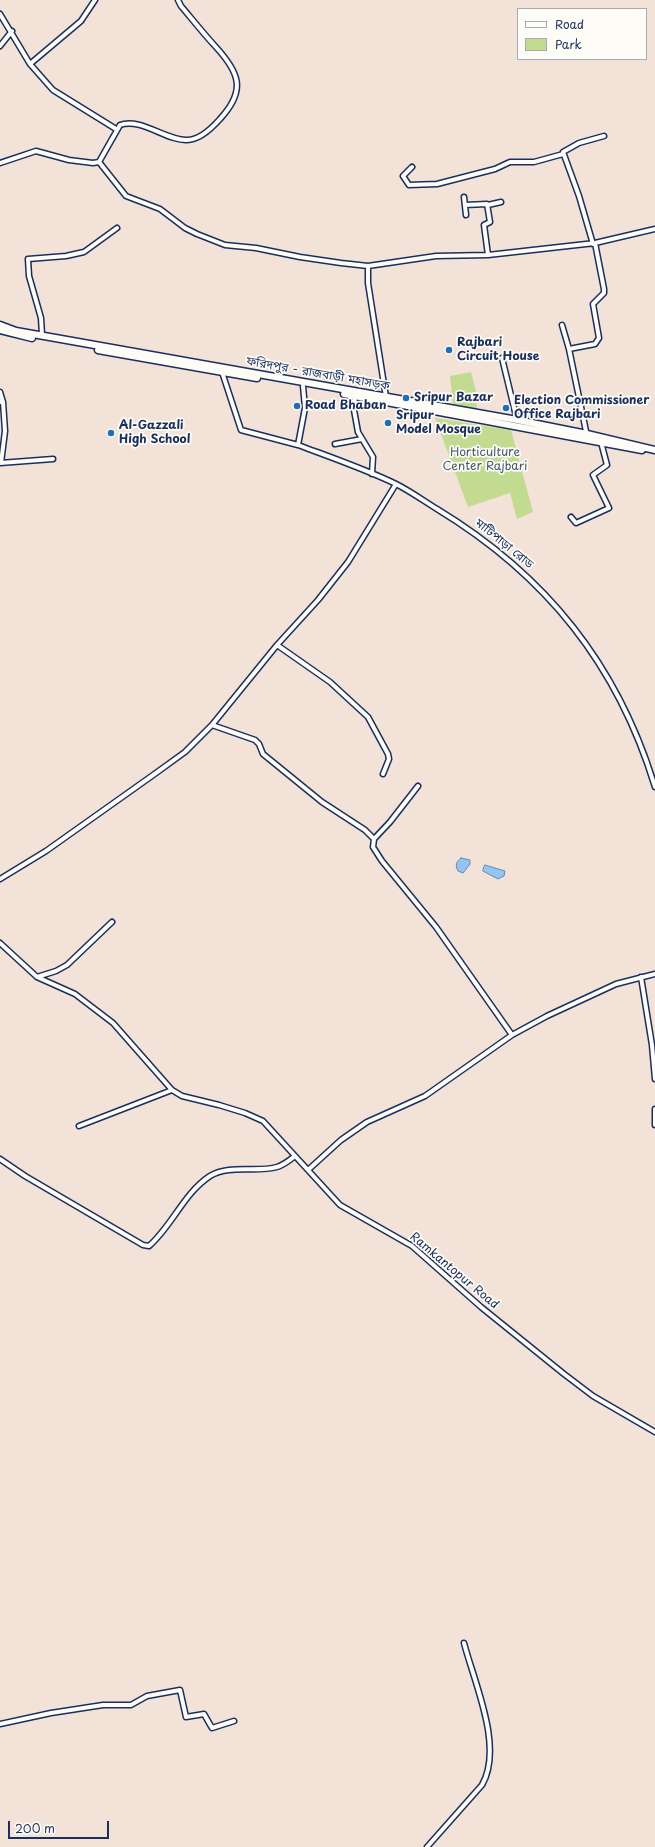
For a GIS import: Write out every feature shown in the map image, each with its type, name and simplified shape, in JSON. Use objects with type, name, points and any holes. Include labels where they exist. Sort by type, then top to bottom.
[{"type":"main road","name":"ফরিদপুর - রাজবাড়ী মহাসড়ক","points":[[0,325],[16,331],[517,420],[655,450]]},
{"type":"main road","name":"ফরিদপুর - রাজবাড়ী মহাসড়ক","points":[[0,330],[18,336],[587,436],[601,442],[655,453]]},
{"type":"street","points":[[30,64],[81,22],[95,0]]},
{"type":"street","points":[[99,162],[116,129],[125,123],[186,140],[196,138],[205,133],[229,110],[234,98],[236,74],[223,53],[181,6],[178,0]]},
{"type":"street","points":[[0,14],[12,31],[30,64],[53,90],[116,129]]},
{"type":"street","points":[[0,46],[12,31]]},
{"type":"street","points":[[569,349],[595,344],[599,338],[593,304],[604,293],[604,289],[594,243],[579,196],[563,154],[564,149],[604,136]]},
{"type":"street","points":[[0,163],[36,151],[69,160],[92,163],[99,162]]},
{"type":"street","points":[[412,167],[403,176],[409,184],[437,184],[495,169],[510,162],[534,162],[563,154]]},
{"type":"street","points":[[99,162],[126,196],[160,209],[175,222],[197,234],[225,244],[256,248],[300,257],[368,266],[436,256],[488,255],[594,243],[655,229]]},
{"type":"street","points":[[464,198],[466,215]]},
{"type":"street","points":[[465,205],[486,203],[488,205],[502,202]]},
{"type":"street","points":[[488,205],[490,222],[484,225],[488,255]]},
{"type":"street","points":[[42,335],[41,318],[29,276],[28,259],[66,256],[84,252],[117,228]]},
{"type":"street","points":[[368,266],[368,284],[386,397]]},
{"type":"street","points":[[562,325],[569,349],[587,436]]},
{"type":"street","points":[[502,358],[517,420]]},
{"type":"street","name":"মাটিপাড়া রোড","points":[[222,372],[241,430],[298,445],[396,484],[462,524],[528,577],[564,613],[590,648],[611,682],[653,771],[655,787]]},
{"type":"street","points":[[298,445],[305,408],[303,386]]},
{"type":"street","points":[[0,392],[5,432],[1,463],[53,459]]},
{"type":"street","points":[[355,396],[355,418],[362,439],[372,453],[372,474]]},
{"type":"street","points":[[335,444],[362,439]]},
{"type":"street","points":[[572,517],[576,523],[609,508],[593,475],[607,465],[601,442]]},
{"type":"street","points":[[0,879],[46,851],[185,752],[212,725],[277,645],[318,600],[348,562],[396,484]]},
{"type":"street","points":[[277,645],[330,682],[368,717],[388,754],[389,758],[383,774]]},
{"type":"street","points":[[212,725],[255,740],[259,744],[263,754],[322,802],[365,830],[374,839]]},
{"type":"street","points":[[418,786],[390,822],[374,839],[373,847],[382,861],[436,927],[512,1035]]},
{"type":"street","points":[[37,977],[61,969],[112,922]]},
{"type":"street","name":"Ramkantopur Road","points":[[0,943],[37,977],[75,994],[109,1020],[172,1090],[182,1096],[232,1109],[263,1122],[340,1205],[412,1246],[480,1307],[564,1374],[594,1396],[655,1432]]},
{"type":"street","points":[[308,1170],[341,1140],[367,1122],[425,1096],[512,1035],[586,997],[616,984],[641,976],[655,974]]},
{"type":"street","points":[[641,976],[652,1045],[655,1079]]},
{"type":"street","points":[[80,1126],[172,1090]]},
{"type":"street","points":[[655,1109],[655,1125]]},
{"type":"street","points":[[0,1158],[24,1176],[143,1245],[149,1246],[184,1202],[210,1176],[220,1172],[234,1170],[274,1168],[296,1156]]},
{"type":"street","points":[[427,1847],[482,1785],[487,1775],[489,1750],[486,1725],[464,1643]]},
{"type":"street","points":[[0,1724],[51,1713],[103,1705],[131,1705],[147,1696],[180,1690],[186,1718],[204,1714],[212,1728],[234,1721]]},
{"type":"green space","points":[[471,372],[476,391],[477,410],[453,405],[450,376]]},
{"type":"green space","name":"Horticulture Center Rajbari","points":[[435,418],[511,430],[533,512],[517,519],[510,493],[468,507]]},
{"type":"water","points":[[461,858],[470,860],[470,864],[463,873],[458,871],[456,867],[457,862]]},
{"type":"water","points":[[485,865],[505,871],[504,876],[498,879],[483,871]]},
{"type":"place","name":"Rajbari Circuit House","points":[[449,350]]},
{"type":"place","name":"Sripur Bazar","points":[[406,398]]},
{"type":"place","name":"Road Bhaban","points":[[297,406]]},
{"type":"place","name":"Election Commissioner Office Rajbari","points":[[506,408]]},
{"type":"place","name":"Sripur Model Mosque","points":[[388,423]]},
{"type":"place","name":"Al-Gazzali High School","points":[[111,433]]}]
